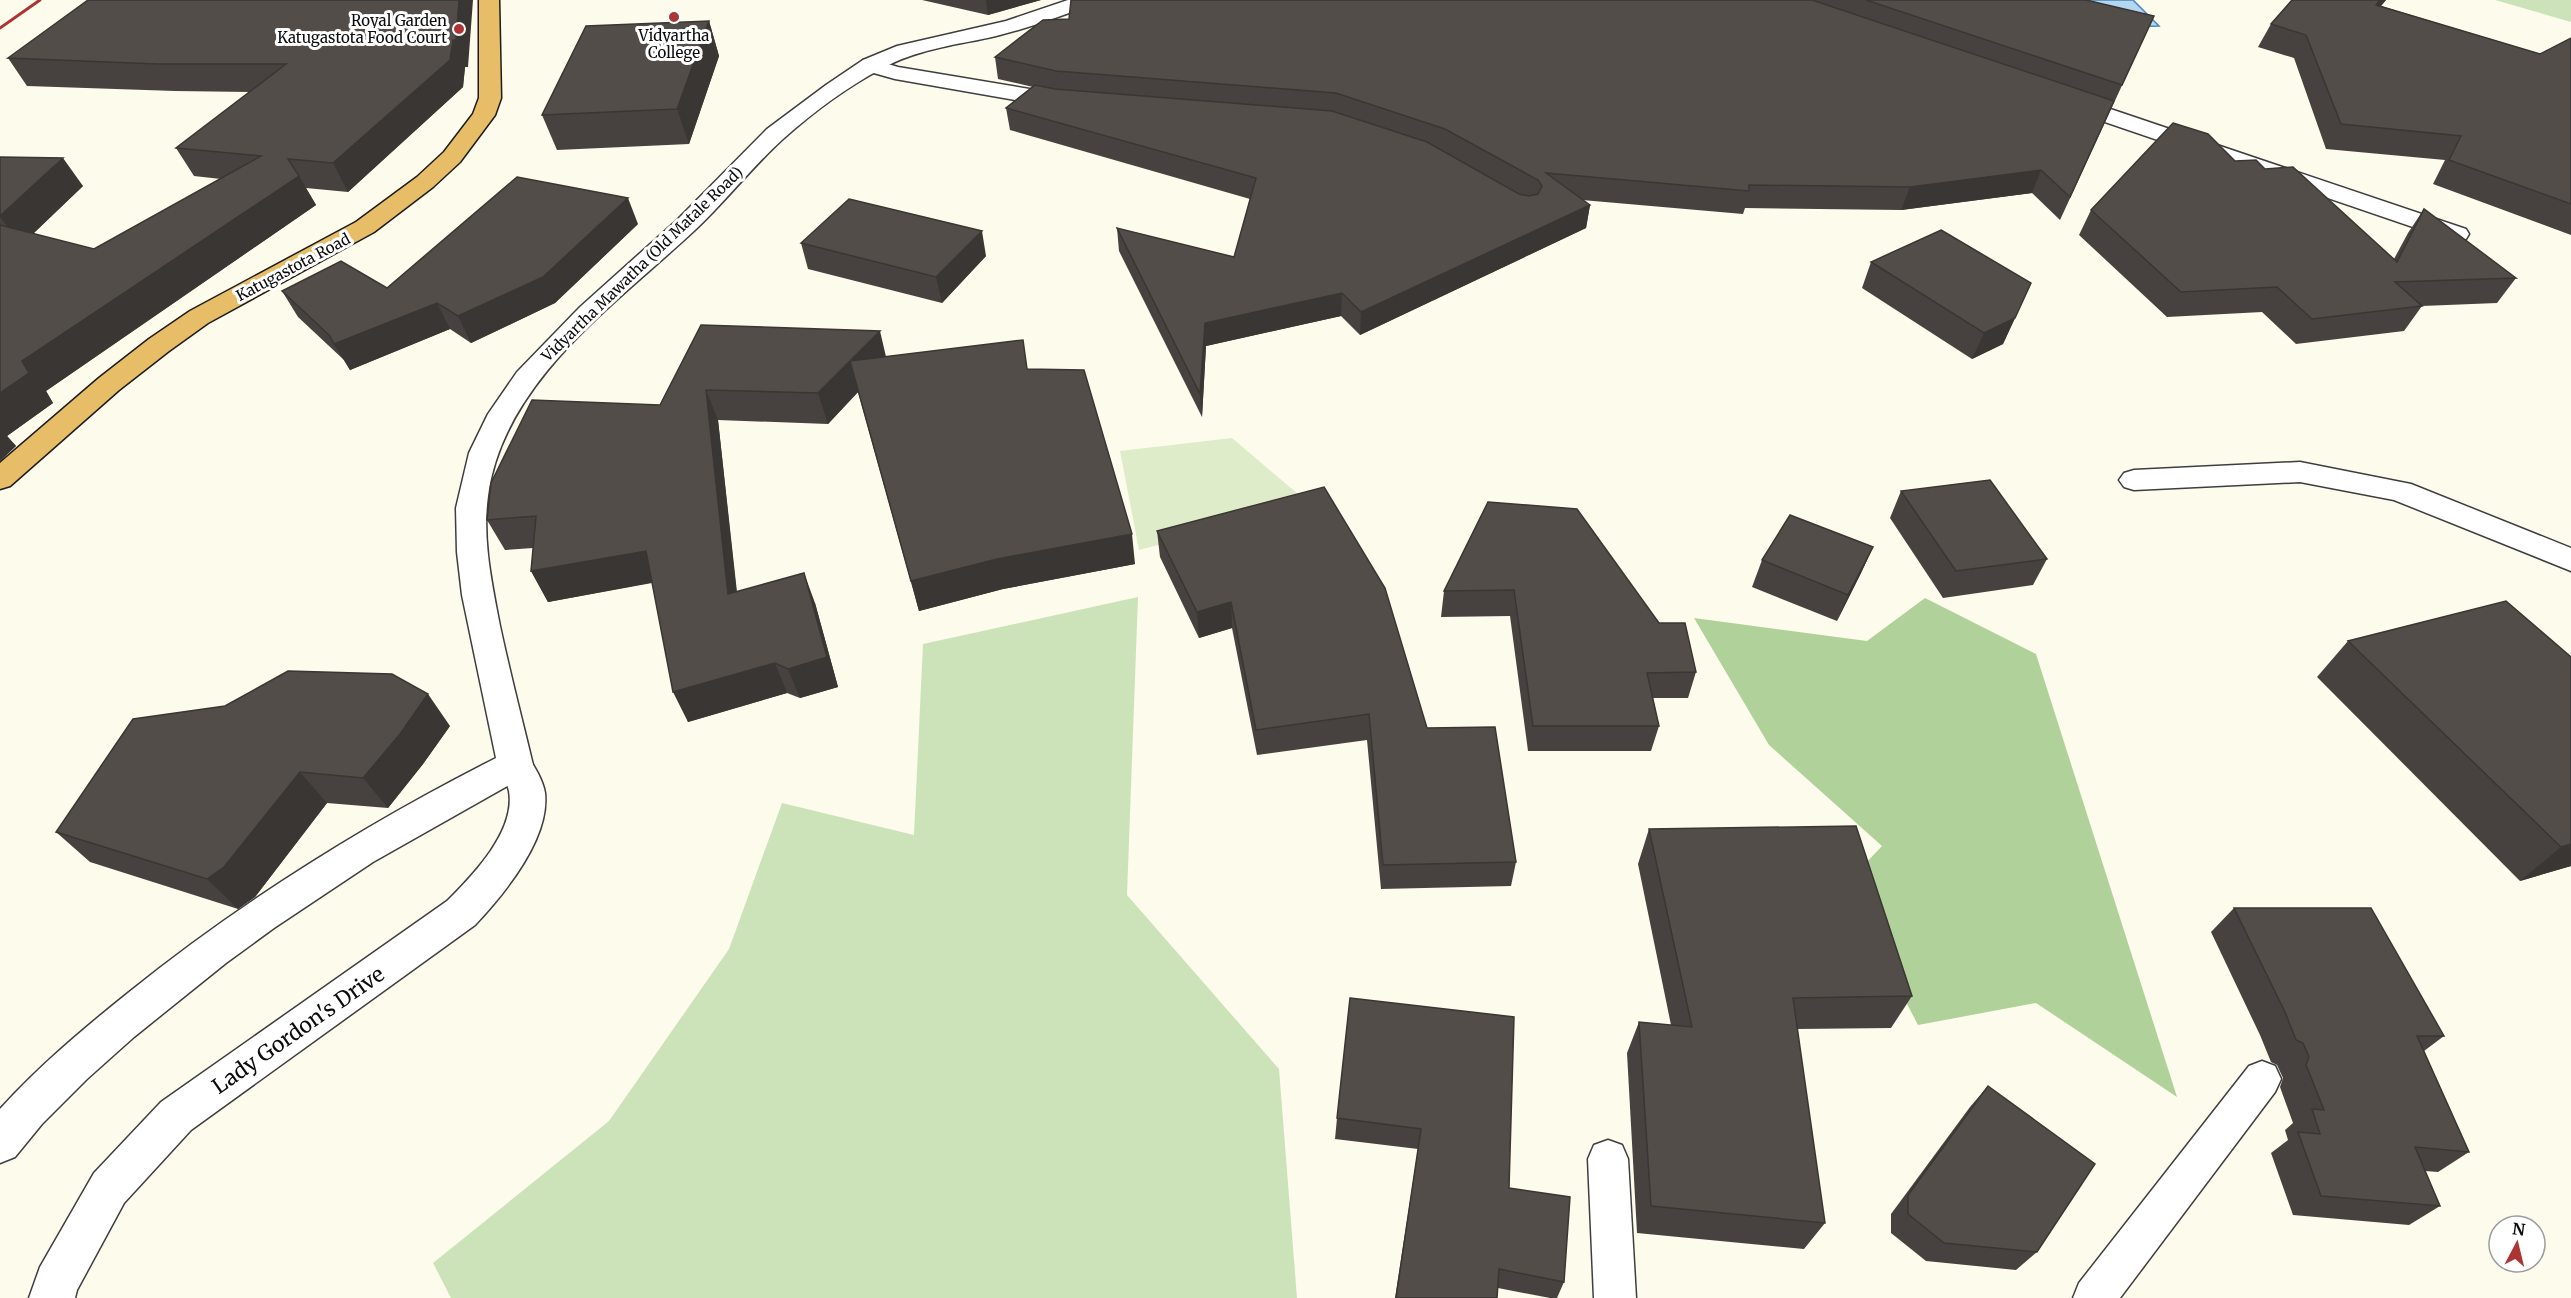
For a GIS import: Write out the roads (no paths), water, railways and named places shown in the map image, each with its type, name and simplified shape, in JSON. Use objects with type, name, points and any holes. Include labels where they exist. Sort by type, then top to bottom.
[{"type":"highway","name":"Katugastota Road","points":[[0,479],[109,384],[159,345],[199,317],[365,227],[426,182],[452,157],[484,115],[490,99],[489,0]]},
{"type":"street","name":"Vidyartha Mawatha (Old Matale Road)","points":[[515,765],[489,655],[469,546],[472,494],[478,464],[494,427],[537,367],[563,339],[689,223],[777,133],[871,65],[886,56],[928,42],[1013,25],[1088,0]]},
{"type":"street","points":[[871,65],[895,73],[982,86],[1058,102],[1082,104]]},
{"type":"street","points":[[2040,92],[2458,235]]},
{"type":"street","points":[[2134,480],[2300,472],[2400,490],[2571,560]]},
{"type":"street","points":[[0,1142],[72,1066],[213,950],[291,895],[379,839],[456,794],[515,765]]},
{"type":"street","name":"Lady Gordon's Drive","points":[[52,1298],[56,1283],[109,1188],[176,1116],[461,914],[492,882],[511,850],[523,819],[527,793],[515,765]]},
{"type":"lane","points":[[2094,1298],[2262,1079]]},
{"type":"lane","points":[[1608,1159],[1615,1298]]},
{"type":"water","points":[[2089,0],[2133,0],[2159,26],[2115,27]]},
{"type":"railway","points":[[0,28],[40,0]]},
{"type":"place","name":"Vidyartha College","points":[[674,17]]},
{"type":"place","name":"Royal Garden Katugastota Food Court","points":[[459,29]]}]
